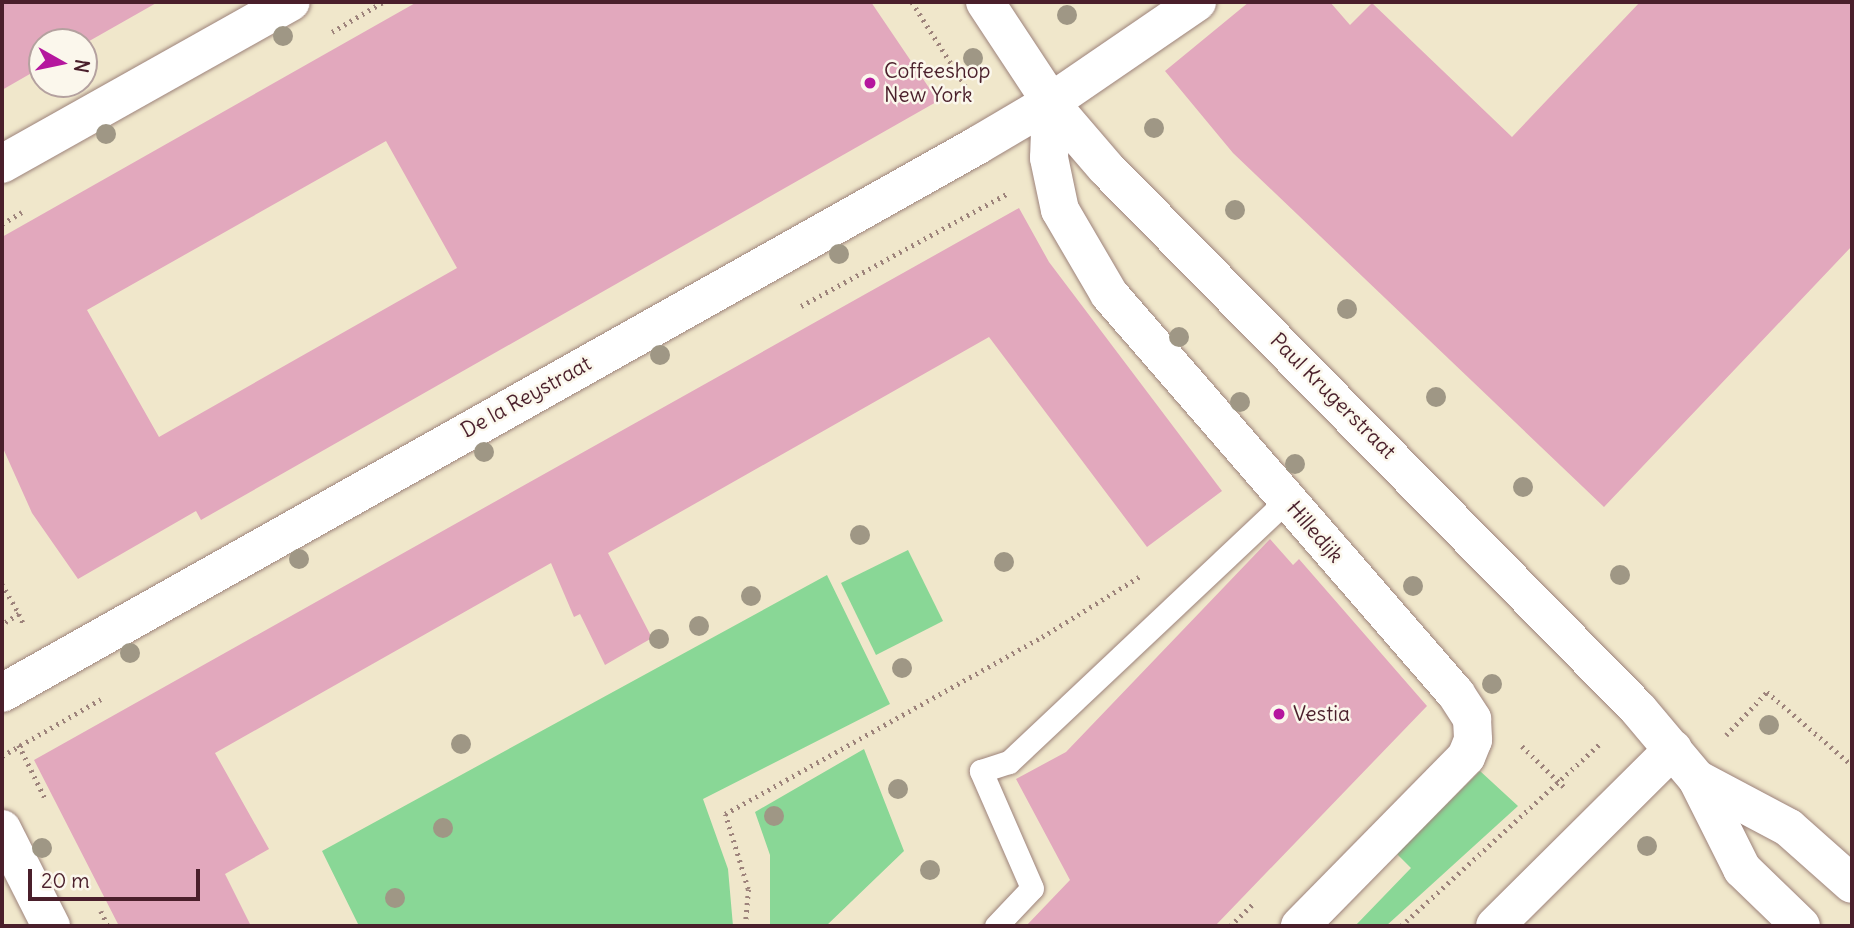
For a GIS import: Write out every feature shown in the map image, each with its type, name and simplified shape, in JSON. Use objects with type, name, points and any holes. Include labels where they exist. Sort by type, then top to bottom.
[{"type":"street","points":[[2,164],[291,2]]},
{"type":"street","name":"Paul Krugerstraat","points":[[985,2],[1051,102],[1106,168],[1638,709],[1697,779],[1742,869],[1801,926]]},
{"type":"street","name":"De la Reystraat","points":[[2,693],[1051,102],[1197,2]]},
{"type":"street","name":"Hilledijk","points":[[1051,102],[1049,158],[1060,210],[1109,295],[1457,694],[1472,719],[1473,740],[1466,757],[1300,926]]},
{"type":"street","points":[[1496,926],[1673,749]]},
{"type":"street","name":"Paul Krugerstraat","points":[[1697,779],[1789,828],[1852,884]]},
{"type":"street","points":[[2,829],[51,926]]},
{"type":"lane","points":[[996,926],[1032,888],[981,771],[1009,762],[1287,500]]},
{"type":"path","points":[[912,2],[973,98]]},
{"type":"path","points":[[744,926],[748,889],[725,814],[1042,636],[1150,570]]},
{"type":"path","points":[[2,584],[19,614],[2,625]]},
{"type":"path","points":[[1726,735],[1767,692],[1852,765]]},
{"type":"path","points":[[1401,926],[1638,709]]},
{"type":"path","points":[[1520,743],[1543,769]]},
{"type":"path","points":[[2,756],[19,746]]},
{"type":"green space","points":[[908,550],[943,621],[876,655],[841,583]]},
{"type":"green space","points":[[827,575],[890,704],[703,799],[728,869],[733,926],[359,926],[322,851]]},
{"type":"green space","points":[[864,749],[904,851],[826,926],[770,926],[770,855],[755,812]]},
{"type":"green space","points":[[1480,771],[1518,806],[1386,926],[1355,926],[1411,868],[1397,854]]},
{"type":"building","points":[[2,2],[158,2],[98,36],[98,28],[28,28],[28,75],[2,90]]},
{"type":"building","points":[[417,2],[871,2],[938,101],[201,520],[196,511],[78,579],[32,513],[2,446],[2,237]],"holes":[[[386,141],[457,268],[159,437],[87,310]]]},
{"type":"building","points":[[1249,2],[1330,2],[1350,25],[1372,3],[1512,137],[1640,2],[1852,2],[1852,246],[1604,507],[1233,153],[1165,71]]},
{"type":"building","points":[[1019,208],[1049,262],[1222,491],[1147,547],[989,337],[608,553],[652,638],[605,665],[580,614],[574,617],[551,563],[215,753],[269,849],[225,874],[251,926],[119,926],[34,760]]},
{"type":"building","points":[[1270,539],[1293,565],[1299,559],[1427,706],[1215,926],[1026,926],[1070,880],[1016,779],[1066,752]]},
{"type":"place","name":"Coffeeshop New York","points":[[870,83]]},
{"type":"place","name":"Vestia","points":[[1279,714]]}]
